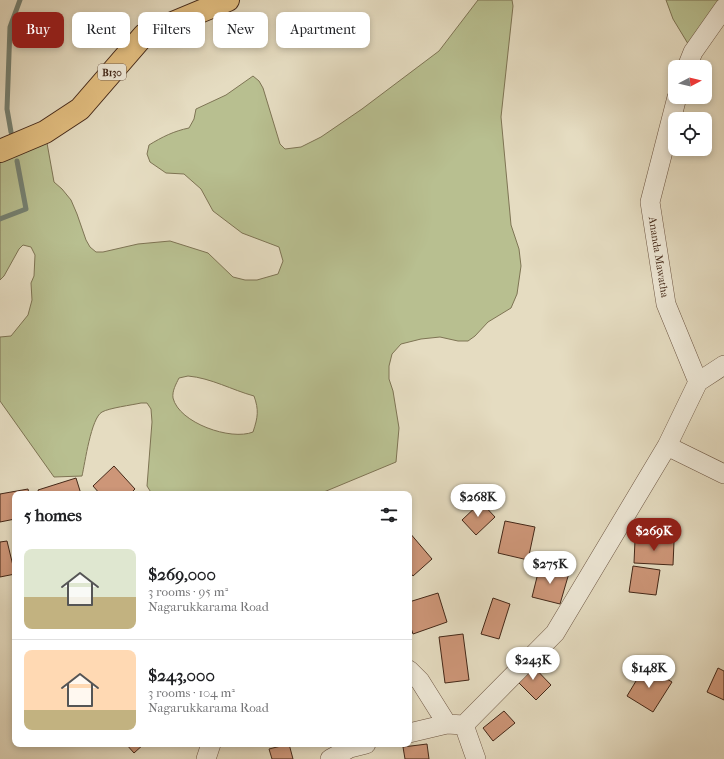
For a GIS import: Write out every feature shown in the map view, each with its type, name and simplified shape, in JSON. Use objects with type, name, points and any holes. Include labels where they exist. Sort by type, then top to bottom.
[{"type":"main road","name":"B130","points":[[0,151],[45,132],[80,109],[144,35],[228,0]]},
{"type":"street","points":[[690,60],[693,52],[724,8]]},
{"type":"street","name":"Ananda Mawatha","points":[[675,104],[650,202],[666,304],[698,382]]},
{"type":"street","points":[[412,732],[455,725],[555,633],[667,446],[698,382],[724,365]]},
{"type":"street","points":[[667,446],[724,474]]},
{"type":"street","points":[[412,673],[455,725],[476,759]]},
{"type":"street","points":[[206,759],[210,747]]},
{"type":"street","points":[[330,759],[354,747]]},
{"type":"green space","points":[[478,0],[512,0],[513,6],[501,117],[511,225],[519,249],[521,266],[517,294],[511,308],[488,322],[468,341],[458,341],[440,337],[421,339],[401,344],[392,354],[389,366],[389,379],[393,391],[399,428],[396,462],[326,491],[150,491],[147,486],[152,422],[151,409],[147,403],[141,403],[102,412],[98,416],[92,431],[82,476],[54,477],[0,401],[0,337],[11,336],[28,315],[32,300],[31,283],[34,276],[35,255],[31,247],[23,245],[0,280],[0,151],[45,132],[54,182],[71,200],[86,240],[90,247],[96,252],[103,252],[138,244],[170,241],[208,253],[233,277],[245,280],[257,280],[278,274],[283,261],[279,247],[242,233],[213,211],[201,189],[184,174],[166,173],[150,162],[147,154],[149,145],[168,135],[189,128],[194,119],[196,109],[226,95],[253,76],[259,81],[263,88],[280,144],[285,149],[301,147],[321,137],[362,109],[439,51]],"holes":[[[188,376],[197,377],[254,396],[257,405],[257,414],[253,432],[232,434],[207,428],[195,422],[177,407],[173,395],[179,378]]]},
{"type":"green space","points":[[666,0],[724,0],[693,52],[673,19]]},
{"type":"building","points":[[114,466],[135,489],[133,491],[97,491],[93,486]]},
{"type":"building","points":[[76,478],[80,491],[38,491]]},
{"type":"building","points":[[28,489],[28,491],[17,491]]},
{"type":"building","points":[[12,492],[12,520],[0,522],[0,494]]},
{"type":"building","points":[[481,502],[495,517],[476,535],[462,520]]},
{"type":"building","points":[[505,521],[535,527],[528,560],[498,553]]},
{"type":"building","points":[[412,536],[432,559],[413,576],[412,575]]},
{"type":"building","points":[[635,540],[674,542],[673,565],[634,563]]},
{"type":"building","points":[[7,541],[12,562],[12,575],[0,577],[0,542]]},
{"type":"building","points":[[540,565],[569,573],[560,604],[532,597]]},
{"type":"building","points":[[633,566],[660,570],[656,595],[629,592]]},
{"type":"building","points":[[438,593],[447,622],[413,634],[412,601]]},
{"type":"building","points":[[493,598],[510,604],[499,639],[481,634]]},
{"type":"building","points":[[463,634],[469,680],[445,683],[439,637]]},
{"type":"building","points":[[530,663],[551,685],[536,700],[514,678]]},
{"type":"building","points":[[645,666],[672,682],[653,712],[627,696]]},
{"type":"building","points":[[718,668],[724,671],[724,700],[707,692]]},
{"type":"building","points":[[504,711],[515,723],[493,741],[483,728]]},
{"type":"building","points":[[427,744],[429,759],[405,759],[403,747]]},
{"type":"building","points":[[129,747],[141,747],[134,753]]},
{"type":"building","points":[[277,747],[290,747],[293,759],[272,759],[269,749]]},
{"type":"waterway","points":[[11,132],[7,109],[10,27],[20,0]]},
{"type":"waterway","points":[[0,219],[26,209],[17,161]]}]
